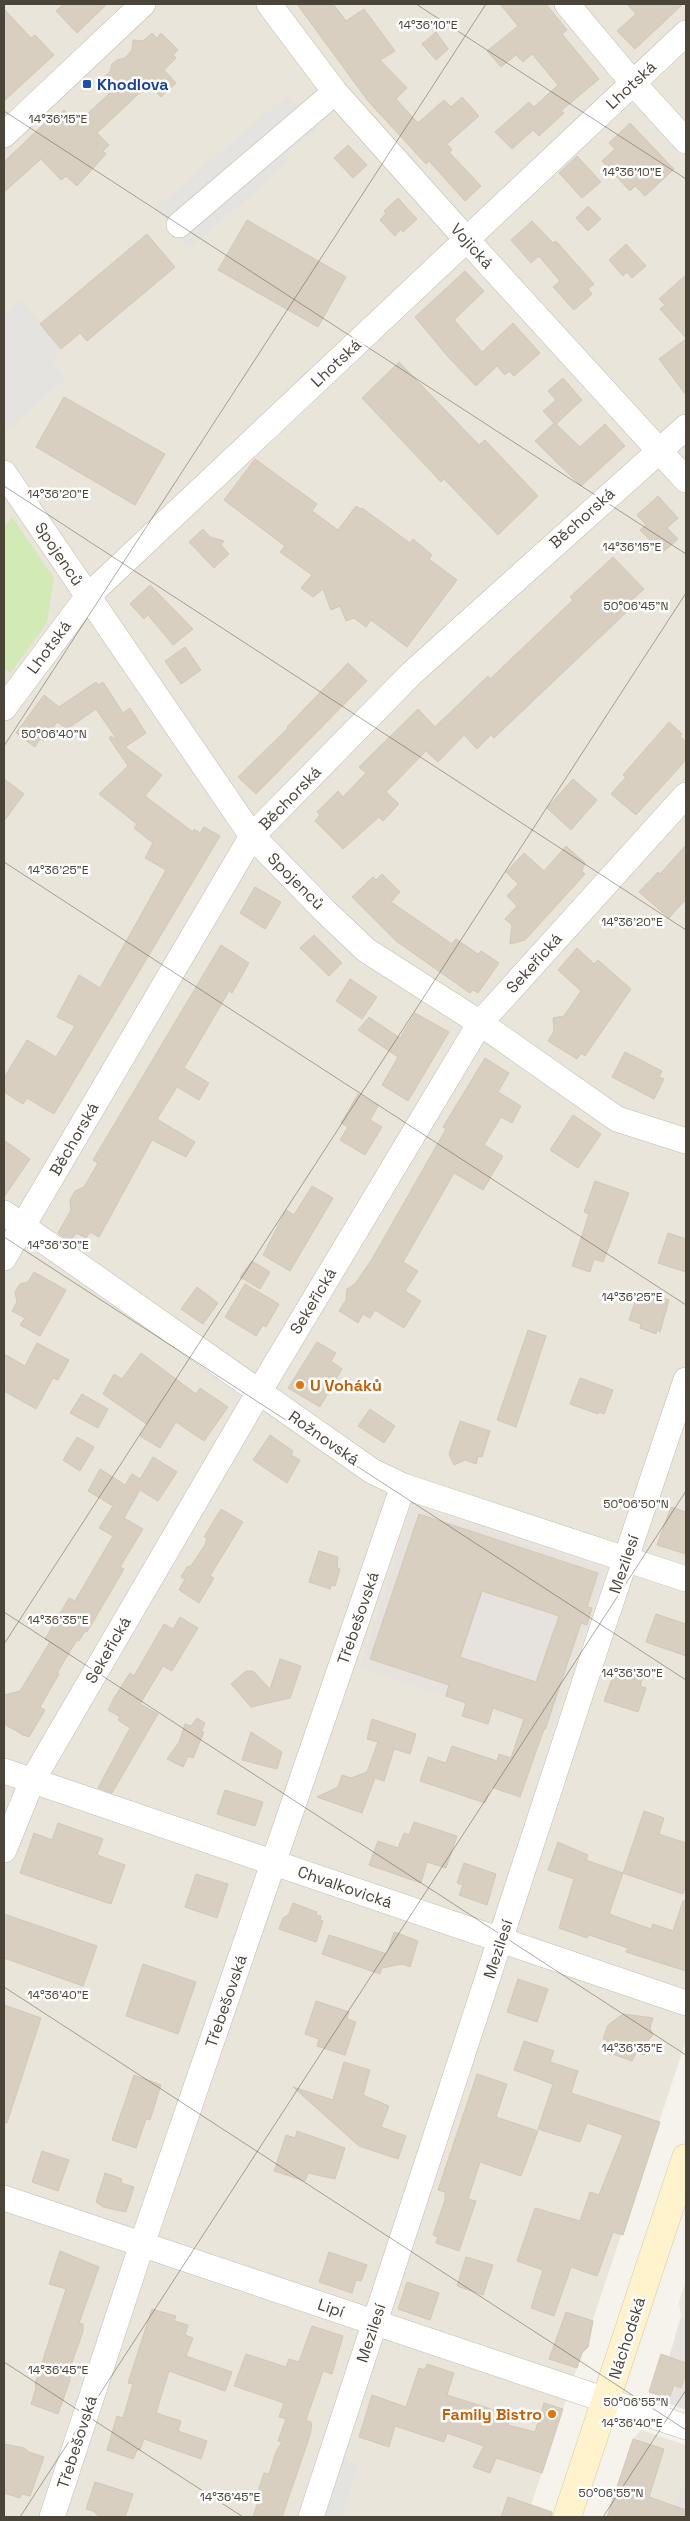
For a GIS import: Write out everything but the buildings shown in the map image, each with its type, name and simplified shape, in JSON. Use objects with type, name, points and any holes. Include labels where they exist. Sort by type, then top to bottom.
[{"type":"main road","name":"Náchodská","points":[[567,2517],[686,2158]]},
{"type":"street","points":[[4,135],[143,4]]},
{"type":"street","name":"Vojická","points":[[269,4],[335,92],[686,480]]},
{"type":"street","points":[[567,4],[633,83],[686,142]]},
{"type":"street","name":"Lhotská","points":[[4,708],[88,596],[686,33]]},
{"type":"street","points":[[179,224],[335,92]]},
{"type":"street","name":"Běchorská","points":[[4,1258],[13,1220],[252,836],[412,673],[659,449],[686,427]]},
{"type":"street","name":"Spojenců","points":[[4,473],[252,836],[366,950],[480,1023],[617,1119],[686,1141]]},
{"type":"street","name":"Sekeřická","points":[[4,1850],[32,1781],[259,1392],[480,1023],[686,795]]},
{"type":"street","name":"Rožnovská","points":[[13,1220],[372,1471],[403,1486],[686,1579]]},
{"type":"street","name":"Mezilesí","points":[[311,2517],[686,1380]]},
{"type":"street","name":"Třebešovská","points":[[52,2517],[142,2244],[403,1486]]},
{"type":"street","name":"Chvalkovická","points":[[4,1771],[686,2003]]},
{"type":"street","name":"Lipí","points":[[4,2198],[686,2427]]},
{"type":"shaded area","points":[[4,4],[686,4],[686,2041],[527,2517],[4,2517]]},
{"type":"shaded area","points":[[287,95],[316,130],[286,154],[289,162],[189,249],[156,207]]},
{"type":"shaded area","points":[[20,300],[62,350],[54,356],[54,363],[66,379],[4,432],[4,314]]},
{"type":"shaded area","points":[[412,1506],[604,1569],[551,1731],[360,1668]]},
{"type":"shaded area","points":[[686,2280],[686,2318],[681,2316],[679,2302]]},
{"type":"shaded area","points":[[681,2316],[686,2318],[686,2410],[657,2399]]},
{"type":"shaded area","points":[[641,2430],[686,2445],[686,2471],[670,2517],[606,2517],[633,2439]]},
{"type":"shaded area","points":[[342,2457],[359,2466],[342,2517],[323,2517]]},
{"type":"shaded area","points":[[686,2471],[686,2517],[670,2517],[674,2505]]},
{"type":"green space","points":[[12,517],[54,578],[47,623],[10,673],[4,669],[4,527]]},
{"type":"place","name":"Khodlova","points":[[87,84]]},
{"type":"place","name":"U Voháků","points":[[300,1385]]},
{"type":"place","name":"Family Bistro","points":[[552,2414]]}]
